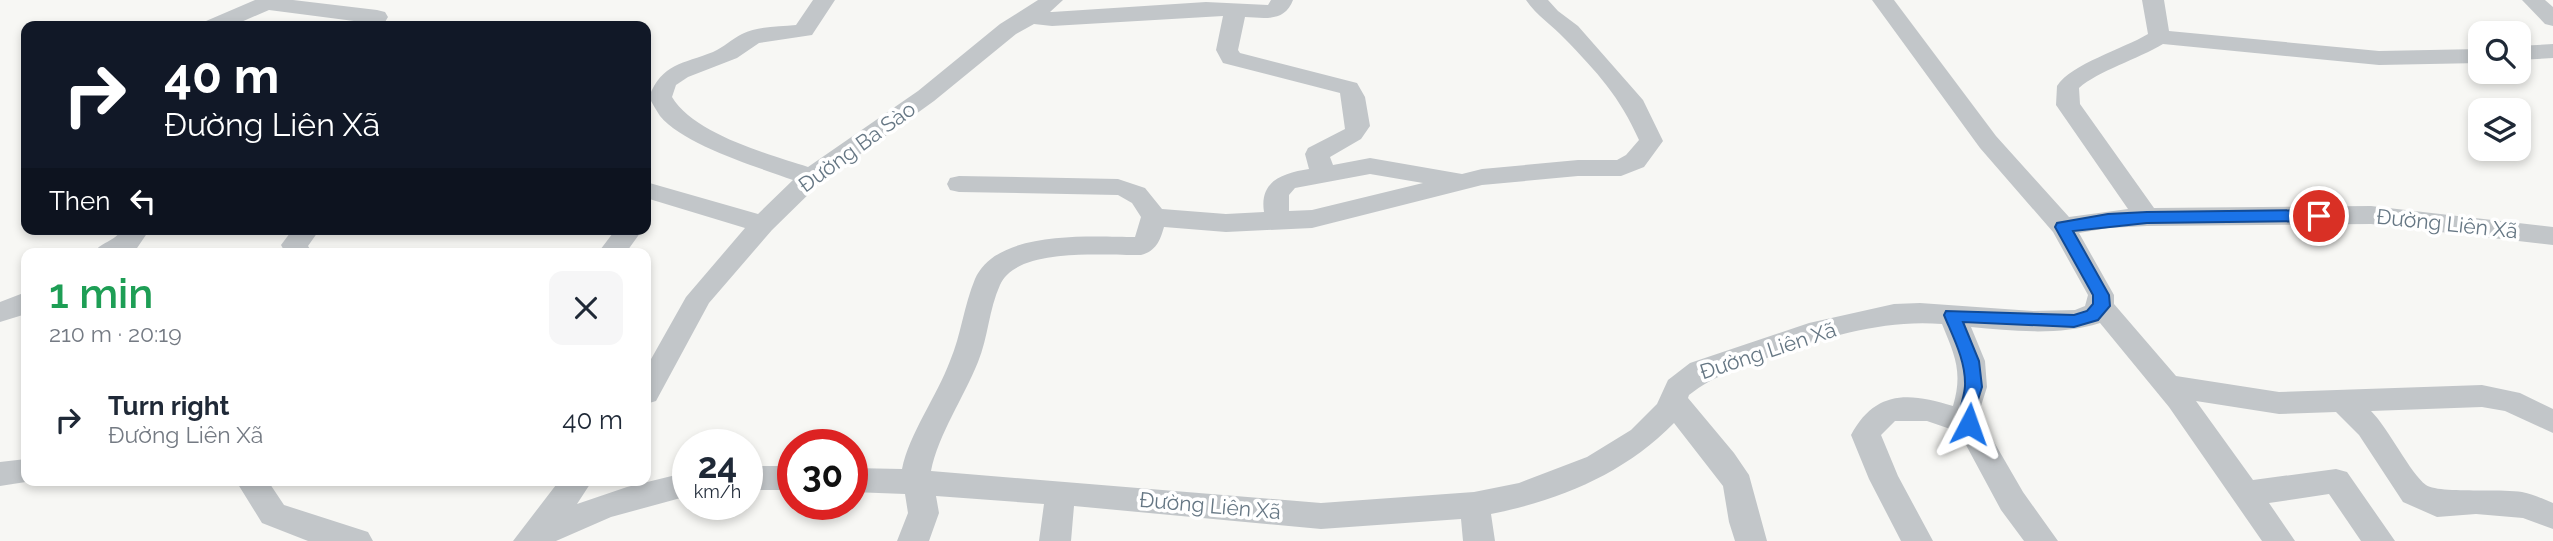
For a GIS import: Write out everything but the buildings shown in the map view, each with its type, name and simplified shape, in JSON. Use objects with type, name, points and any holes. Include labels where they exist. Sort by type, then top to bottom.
[{"type":"street","points":[[811,177],[695,132],[676,121],[666,110],[660,102],[660,91],[665,82],[676,75],[730,53],[752,38],[804,30],[824,0]]},
{"type":"street","name":"Đường Ba Sào","points":[[651,384],[699,297],[763,224],[811,177],[926,96],[1008,29],[1052,0]]},
{"type":"street","points":[[1030,17],[1062,18],[1206,8],[1270,12],[1279,8],[1282,0]]},
{"type":"street","points":[[1153,218],[1226,223],[1278,221],[1338,213],[1464,182],[1538,171],[1622,168],[1635,161],[1651,141],[1634,105],[1570,30],[1550,16],[1537,0]]},
{"type":"street","points":[[1883,0],[1980,132],[2063,227],[2101,295],[2101,306],[2168,386],[2279,541]]},
{"type":"street","points":[[2153,0],[2159,37]]},
{"type":"street","points":[[2533,0],[2553,19]]},
{"type":"street","points":[[225,21],[266,3],[377,17],[373,21]]},
{"type":"street","points":[[1234,11],[1227,50],[1231,58],[1349,88],[1357,100],[1355,113],[1358,126],[1353,134],[1317,154],[1324,176]]},
{"type":"street","points":[[2147,217],[2075,115],[2066,96],[2071,82],[2081,74],[2130,54],[2159,37],[2379,58],[2468,56]]},
{"type":"street","points":[[2531,52],[2553,51]]},
{"type":"street","points":[[1278,221],[1274,202],[1277,189],[1287,181],[1370,166],[1464,182]]},
{"type":"street","points":[[913,541],[925,515],[924,498],[914,482],[918,462],[965,360],[989,279],[996,268],[1024,252],[1053,248],[1141,246],[1149,239],[1153,218],[1143,196],[1118,187],[958,184]]},
{"type":"street","points":[[651,198],[763,224]]},
{"type":"street","name":"Đường Liên Xã","points":[[2063,227],[2108,219],[2147,217],[2371,215],[2553,236]]},
{"type":"street","points":[[119,248],[126,245],[133,235]]},
{"type":"street","points":[[0,312],[21,305]]},
{"type":"street","name":"Đường Liên Xã","points":[[868,481],[1060,493],[1321,516],[1474,505],[1519,496],[1565,481],[1598,466],[1641,438],[1660,421],[1678,387],[1700,371],[1819,332],[1888,316],[1918,313],[2074,321],[2092,316],[2101,306]]},
{"type":"street","points":[[1952,315],[1970,361],[1973,387],[1967,406],[1969,424],[2012,501],[2042,541]]},
{"type":"street","points":[[2168,386],[2279,403],[2482,396],[2510,401],[2553,422]]},
{"type":"street","points":[[1672,401],[1724,462],[1738,484],[1744,522],[1751,541]]},
{"type":"street","points":[[2342,401],[2369,427],[2414,493],[2437,504],[2476,501],[2524,505],[2553,516]]},
{"type":"street","points":[[1917,541],[1884,479],[1866,435],[1871,421],[1885,412],[1901,407],[1948,415],[1969,424]]},
{"type":"street","points":[[0,474],[21,472]]},
{"type":"street","points":[[2246,494],[2336,481],[2379,541]]},
{"type":"street","points":[[254,486],[274,514],[311,529],[357,541]]},
{"type":"street","points":[[530,540],[573,486]]},
{"type":"street","points":[[530,540],[635,496],[672,488]]},
{"type":"street","points":[[1055,541],[1060,493]]},
{"type":"street","points":[[1474,505],[1479,541]]},
{"type":"route","points":[[1969,424],[1967,406],[1973,387],[1970,361],[1952,315],[2074,321],[2092,316],[2101,306],[2101,295],[2063,227],[2108,219],[2147,217],[2319,216]]}]
